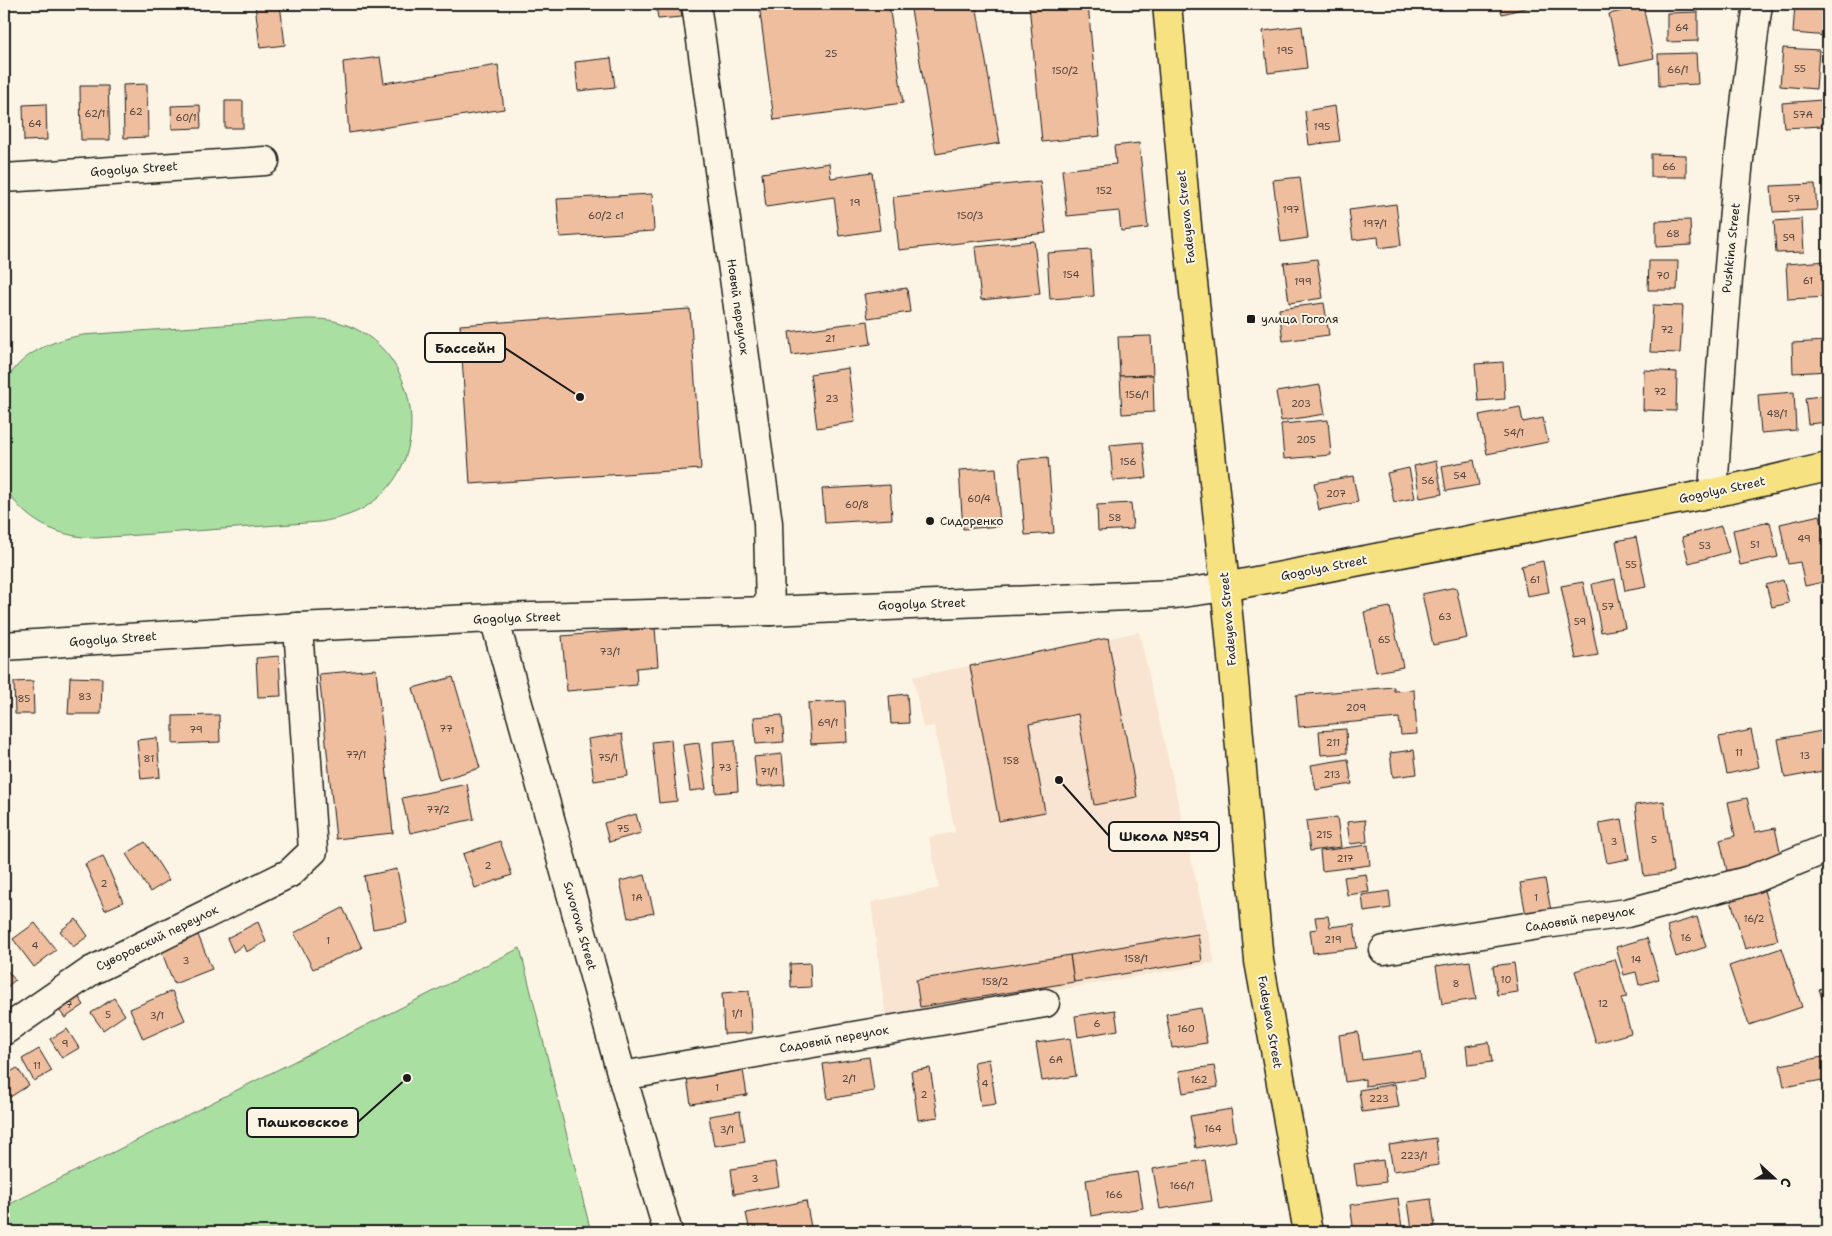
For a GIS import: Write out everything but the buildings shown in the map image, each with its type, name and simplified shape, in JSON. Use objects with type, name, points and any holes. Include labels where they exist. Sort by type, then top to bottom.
[{"type":"main road","name":"Fadeyeva Street","points":[[1167,4],[1187,226],[1225,587],[1259,961],[1308,1232]]},
{"type":"main road","name":"Gogolya Street","points":[[1225,587],[1713,493],[1828,467]]},
{"type":"street","name":"Новый переулок","points":[[696,4],[768,523],[770,611]]},
{"type":"street","name":"Pushkina Street","points":[[1713,493],[1724,317],[1750,62],[1758,4]]},
{"type":"street","name":"Gogolya Street","points":[[4,178],[265,161]]},
{"type":"street","name":"Gogolya Street","points":[[4,646],[298,627],[494,618],[770,611],[1175,594],[1225,587]]},
{"type":"street","name":"Suvorova Street","points":[[494,618],[622,1076],[668,1232]]},
{"type":"street","name":"Суворовский переулок","points":[[4,1031],[91,971],[290,873],[312,851],[298,627]]},
{"type":"street","name":"Садовый переулок","points":[[1384,950],[1627,913],[1750,880],[1828,848]]},
{"type":"street","name":"Садовый переулок","points":[[622,1076],[1045,1002]]},
{"type":"shaded area","points":[[1139,632],[1215,963],[886,1020],[871,902],[939,888],[929,837],[955,832],[934,726],[923,728],[913,677]]},
{"type":"green space","points":[[324,319],[341,323],[368,336],[388,356],[402,380],[410,407],[410,435],[404,462],[389,486],[362,509],[333,520],[320,522],[96,538],[68,534],[42,525],[21,508],[4,485],[4,388],[18,365],[37,350],[72,337],[83,335]]},
{"type":"green space","points":[[520,948],[591,1232],[4,1232],[4,1207]]},
{"type":"place","name":"улица Гоголя","points":[[1251,319]]},
{"type":"place","name":"Бассейн","points":[[580,397]]},
{"type":"place","name":"Сидоренко","points":[[930,521]]},
{"type":"place","name":"Школа №59","points":[[1059,780]]},
{"type":"place","name":"Пашковское","points":[[407,1078]]}]
